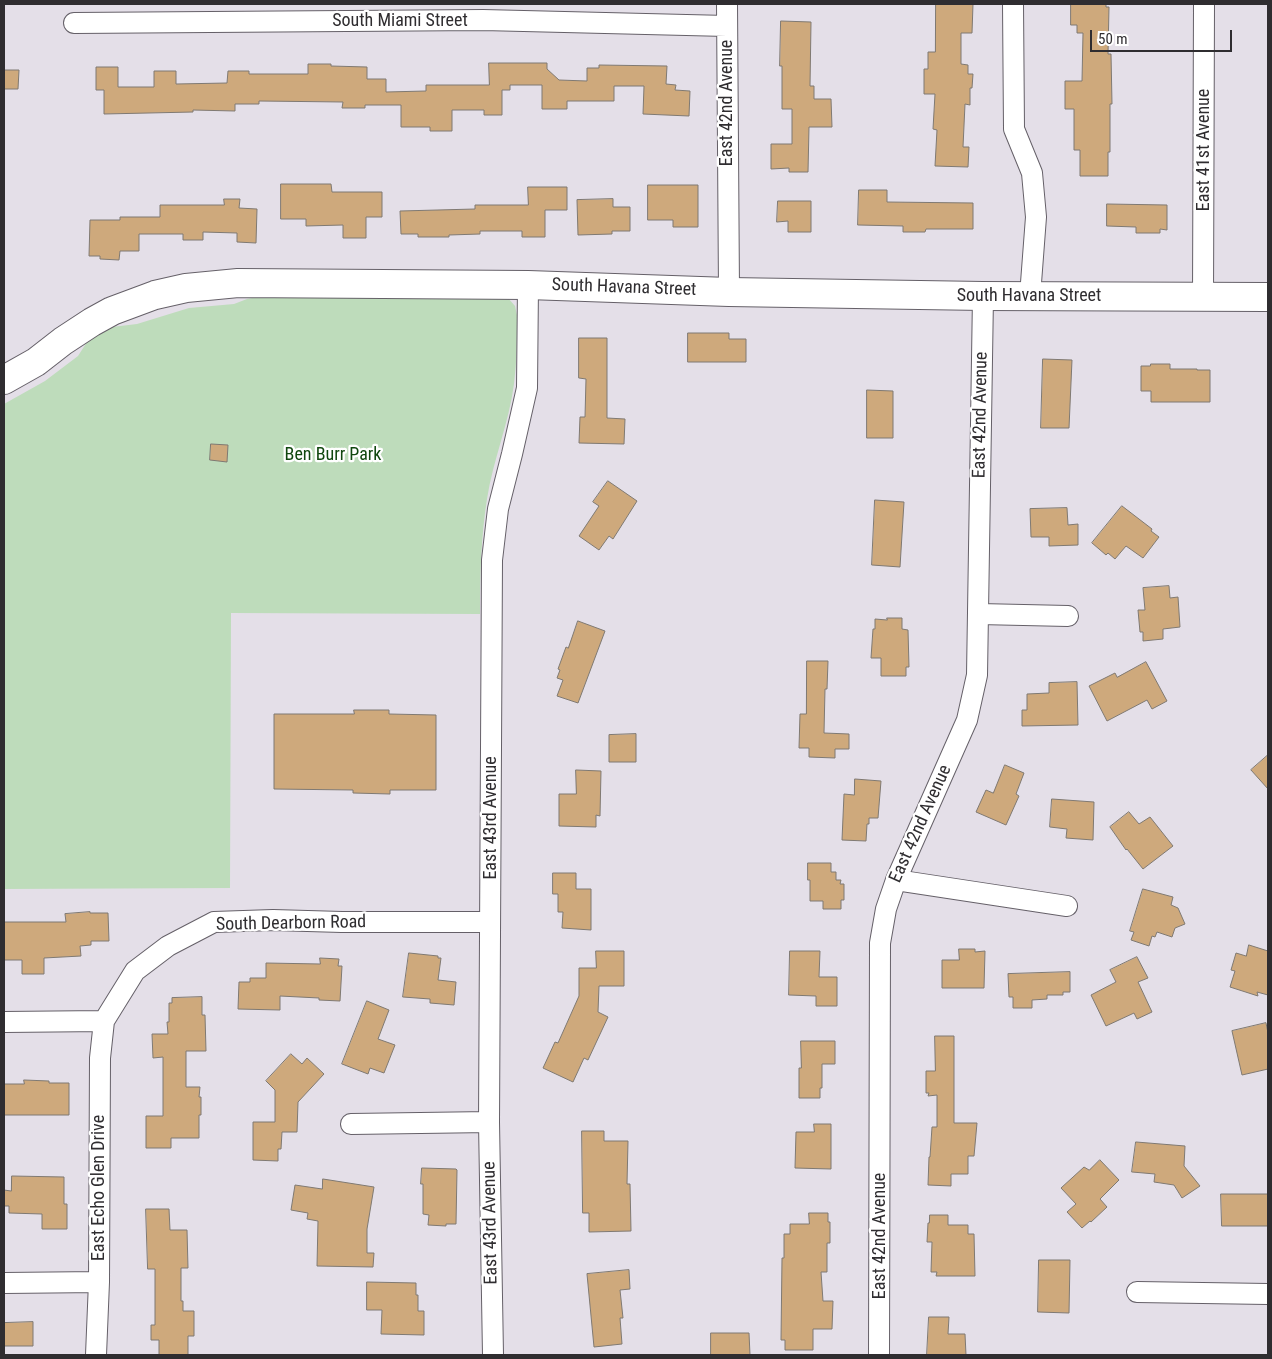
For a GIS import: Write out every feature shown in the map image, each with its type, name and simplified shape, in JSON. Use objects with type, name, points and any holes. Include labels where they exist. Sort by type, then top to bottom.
[{"type":"street","name":"East 42nd Avenue","points":[[727,4],[729,292]]},
{"type":"street","points":[[1013,4],[1014,129],[1032,173],[1036,217],[1030,296]]},
{"type":"street","name":"East 41st Avenue","points":[[1203,297],[1204,4]]},
{"type":"street","name":"South Miami Street","points":[[74,23],[483,12],[727,26]]},
{"type":"street","name":"South Havana Street","points":[[4,380],[36,362],[63,341],[112,311],[156,295],[186,288],[238,283],[528,285],[729,292],[983,296],[1268,297]]},
{"type":"street","name":"East 43rd Avenue","points":[[493,1355],[489,1122],[492,560],[498,509],[527,388],[528,285]]},
{"type":"street","name":"East 42nd Avenue","points":[[879,1355],[880,943],[886,908],[896,880],[966,720],[977,675],[983,296]]},
{"type":"street","points":[[979,614],[1068,616]]},
{"type":"street","points":[[896,880],[1068,906]]},
{"type":"street","name":"South Dearborn Road","points":[[104,1021],[135,972],[168,946],[214,922],[273,920],[490,922]]},
{"type":"street","points":[[4,1022],[104,1021]]},
{"type":"street","name":"East Echo Glen Drive","points":[[96,1355],[100,1058],[104,1021]]},
{"type":"street","points":[[351,1124],[489,1122]]},
{"type":"street","points":[[4,1283],[98,1282]]},
{"type":"street","points":[[1137,1292],[1268,1294]]},
{"type":"green space","name":"Ben Burr Park","points":[[257,297],[508,298],[515,306],[517,315],[517,349],[515,375],[509,413],[487,499],[481,556],[480,614],[231,613],[230,888],[4,889],[4,404],[45,381],[78,356],[87,342],[112,327],[137,324],[189,308],[234,304]]},
{"type":"building","points":[[936,4],[973,4],[972,33],[961,33],[961,64],[968,65],[968,74],[973,74],[972,88],[970,88],[970,105],[965,104],[963,147],[969,147],[968,167],[935,166],[937,130],[933,129],[935,94],[924,94],[924,69],[928,69],[928,52],[935,52]]},
{"type":"building","points":[[1071,4],[1106,4],[1106,7],[1109,7],[1108,54],[1111,54],[1112,104],[1110,104],[1108,176],[1080,176],[1080,150],[1074,150],[1074,109],[1065,109],[1065,81],[1082,81],[1083,33],[1077,33],[1077,25],[1071,25]]},
{"type":"building","points":[[781,21],[811,22],[810,86],[814,86],[814,99],[831,99],[832,127],[809,127],[808,172],[789,172],[789,168],[771,169],[771,144],[792,144],[792,109],[782,109],[782,66],[780,66]]},
{"type":"building","points":[[489,63],[547,63],[547,69],[559,80],[587,81],[587,68],[599,68],[599,65],[667,66],[666,84],[676,85],[675,90],[690,91],[689,116],[643,114],[644,86],[614,86],[614,101],[567,101],[567,109],[542,109],[542,85],[510,85],[510,90],[502,90],[502,115],[484,115],[484,110],[452,110],[452,131],[430,131],[430,127],[401,127],[401,105],[365,105],[365,108],[342,108],[343,102],[259,101],[259,104],[235,104],[235,111],[193,110],[193,112],[104,114],[104,90],[96,90],[96,67],[118,67],[118,87],[154,87],[154,71],[176,71],[176,84],[227,83],[228,71],[249,71],[249,74],[308,74],[308,64],[331,64],[331,66],[367,67],[367,79],[386,79],[386,92],[426,91],[426,85],[489,85]]},
{"type":"building","points":[[4,70],[19,70],[18,89],[4,89]]},
{"type":"building","points":[[281,184],[331,184],[332,192],[382,192],[382,217],[366,217],[366,238],[343,238],[343,225],[306,226],[306,219],[281,219]]},
{"type":"building","points":[[648,185],[698,185],[698,227],[673,227],[673,220],[648,220]]},
{"type":"building","points":[[528,187],[567,187],[567,210],[545,210],[545,237],[522,237],[522,231],[480,231],[480,234],[449,235],[449,237],[418,237],[418,234],[401,234],[400,211],[475,209],[475,205],[528,205]]},
{"type":"building","points":[[859,190],[887,190],[887,202],[973,203],[973,229],[926,229],[925,232],[903,232],[903,226],[858,225]]},
{"type":"building","points":[[224,199],[240,199],[239,208],[257,209],[256,243],[237,242],[237,233],[203,232],[203,240],[183,240],[183,234],[139,234],[139,251],[120,251],[119,260],[100,259],[100,256],[89,256],[90,220],[120,220],[120,217],[160,217],[160,205],[224,205]]},
{"type":"building","points":[[613,199],[613,207],[630,207],[630,231],[612,231],[612,234],[578,235],[577,200]]},
{"type":"building","points":[[778,201],[811,201],[811,232],[788,232],[788,221],[777,222]]},
{"type":"building","points":[[1107,204],[1167,205],[1167,230],[1160,229],[1160,233],[1136,233],[1136,227],[1107,226]]},
{"type":"building","points":[[688,333],[729,333],[729,339],[746,339],[746,362],[688,362]]},
{"type":"building","points":[[579,338],[607,338],[607,418],[625,419],[624,444],[579,443],[580,417],[585,417],[586,379],[579,378]]},
{"type":"building","points":[[1043,359],[1072,360],[1069,428],[1041,428]]},
{"type":"building","points":[[1151,364],[1170,364],[1170,369],[1210,370],[1210,402],[1151,402],[1151,391],[1141,391],[1141,366],[1150,366]]},
{"type":"building","points":[[867,390],[893,391],[893,438],[867,438]]},
{"type":"building","points":[[211,444],[228,445],[227,462],[210,460]]},
{"type":"building","points":[[608,481],[637,501],[613,539],[609,536],[599,550],[579,536],[599,506],[593,502]]},
{"type":"building","points":[[875,500],[904,502],[900,567],[872,565]]},
{"type":"building","points":[[1122,506],[1152,529],[1151,531],[1159,537],[1143,558],[1126,546],[1115,559],[1108,553],[1106,555],[1092,543]]},
{"type":"building","points":[[1067,508],[1068,525],[1078,524],[1078,545],[1049,546],[1049,537],[1031,537],[1030,509]]},
{"type":"building","points":[[1169,586],[1170,598],[1178,597],[1180,627],[1163,629],[1163,639],[1143,641],[1143,632],[1140,632],[1138,610],[1145,610],[1143,588]]},
{"type":"building","points":[[887,618],[902,618],[902,629],[908,630],[909,667],[906,667],[906,676],[881,676],[881,658],[871,658],[875,619],[887,620]]},
{"type":"building","points":[[578,621],[605,631],[578,703],[557,696],[563,680],[557,678],[560,670],[558,669],[566,647],[568,648]]},
{"type":"building","points":[[807,661],[828,661],[824,733],[849,734],[849,749],[835,749],[835,758],[809,757],[809,748],[799,748],[800,714],[806,714]]},
{"type":"building","points":[[1146,662],[1167,701],[1152,709],[1147,700],[1107,721],[1089,686],[1115,673],[1117,677]]},
{"type":"building","points":[[1077,682],[1078,725],[1022,726],[1022,710],[1027,710],[1027,694],[1049,693],[1049,683]]},
{"type":"building","points":[[354,710],[389,710],[389,714],[436,715],[436,790],[390,790],[390,794],[353,793],[353,790],[274,789],[274,714],[354,714]]},
{"type":"building","points":[[636,734],[636,762],[609,762],[609,735]]},
{"type":"building","points":[[1268,755],[1268,789],[1251,770]]},
{"type":"building","points":[[1005,765],[1024,773],[1016,794],[1019,796],[1006,825],[976,812],[986,790],[993,793]]},
{"type":"building","points":[[576,770],[601,771],[600,816],[596,815],[596,827],[559,826],[559,794],[576,794]]},
{"type":"building","points":[[855,779],[881,781],[878,818],[869,818],[866,841],[842,840],[844,794],[854,795]]},
{"type":"building","points":[[1052,799],[1094,802],[1093,840],[1066,838],[1067,829],[1050,827]]},
{"type":"building","points":[[1129,812],[1139,824],[1150,817],[1173,846],[1143,869],[1126,850],[1110,827]]},
{"type":"building","points":[[808,863],[831,863],[831,872],[836,872],[836,880],[841,880],[840,884],[844,884],[844,900],[841,900],[841,909],[823,909],[823,901],[810,901]]},
{"type":"building","points":[[553,873],[576,873],[576,889],[591,889],[591,930],[562,928],[563,912],[558,912],[558,894],[553,894]]},
{"type":"building","points":[[1143,889],[1173,897],[1171,905],[1178,908],[1185,924],[1175,928],[1172,937],[1157,932],[1155,937],[1152,936],[1149,946],[1131,940],[1134,932],[1130,931]]},
{"type":"building","points":[[108,913],[109,941],[91,941],[91,945],[80,946],[81,956],[44,958],[44,974],[22,974],[22,960],[4,960],[4,922],[66,922],[65,914]]},
{"type":"building","points":[[1249,945],[1268,951],[1268,995],[1257,992],[1258,996],[1230,987],[1235,971],[1231,970],[1236,953],[1246,956]]},
{"type":"building","points":[[959,949],[975,949],[975,952],[985,951],[984,988],[942,988],[942,960],[959,960]]},
{"type":"building","points":[[596,951],[624,951],[624,986],[599,986],[598,1012],[608,1017],[588,1060],[584,1058],[573,1082],[543,1068],[555,1042],[558,1043],[579,996],[579,968],[596,968]]},
{"type":"building","points":[[790,951],[820,951],[819,977],[837,977],[837,1006],[816,1006],[816,996],[789,995]]},
{"type":"building","points":[[409,953],[438,956],[438,958],[441,958],[438,980],[456,982],[454,1005],[430,1003],[430,999],[403,997]]},
{"type":"building","points":[[1137,957],[1148,978],[1138,982],[1152,1012],[1137,1019],[1134,1013],[1106,1026],[1091,995],[1116,982],[1110,970]]},
{"type":"building","points":[[320,958],[339,959],[338,966],[342,966],[340,1001],[280,996],[280,1010],[238,1009],[239,982],[250,982],[250,978],[266,978],[266,963],[320,964]]},
{"type":"building","points":[[1070,972],[1070,992],[1063,992],[1063,995],[1047,995],[1047,999],[1032,1000],[1032,1008],[1013,1008],[1013,997],[1009,997],[1008,974]]},
{"type":"building","points":[[202,997],[202,1015],[205,1015],[206,1051],[186,1051],[186,1087],[200,1087],[201,1115],[199,1115],[199,1138],[171,1138],[171,1148],[146,1148],[146,1116],[163,1116],[163,1057],[153,1058],[152,1034],[168,1034],[169,1003],[172,1003],[172,998]]},
{"type":"building","points":[[367,1001],[389,1010],[378,1039],[395,1045],[384,1073],[370,1068],[368,1074],[342,1064]]},
{"type":"building","points":[[1266,1023],[1268,1033],[1268,1069],[1242,1075],[1232,1031]]},
{"type":"building","points":[[935,1036],[954,1036],[954,1123],[977,1123],[974,1156],[968,1156],[968,1174],[951,1174],[951,1186],[928,1185],[932,1127],[937,1127],[937,1095],[928,1096],[929,1093],[926,1093],[926,1071],[935,1071]]},
{"type":"building","points":[[801,1041],[835,1041],[835,1064],[822,1064],[820,1098],[799,1098]]},
{"type":"building","points":[[291,1054],[302,1064],[307,1058],[324,1074],[298,1102],[297,1132],[282,1132],[281,1149],[278,1149],[278,1161],[253,1160],[253,1122],[275,1122],[275,1090],[266,1081]]},
{"type":"building","points":[[24,1080],[69,1083],[69,1115],[4,1115],[4,1084],[24,1084]]},
{"type":"building","points":[[814,1124],[831,1124],[831,1169],[795,1168],[796,1132],[814,1132]]},
{"type":"building","points":[[582,1131],[604,1131],[604,1141],[628,1141],[627,1184],[630,1184],[631,1231],[589,1232],[589,1213],[583,1213]]},
{"type":"building","points":[[1136,1142],[1185,1146],[1184,1166],[1200,1186],[1182,1198],[1174,1185],[1154,1182],[1155,1174],[1132,1172]]},
{"type":"building","points":[[1100,1160],[1119,1180],[1100,1199],[1107,1207],[1082,1228],[1067,1212],[1076,1204],[1061,1188],[1084,1167],[1089,1170]]},
{"type":"building","points":[[422,1168],[457,1170],[456,1224],[446,1224],[446,1226],[428,1225],[429,1215],[423,1214]]},
{"type":"building","points":[[12,1176],[64,1177],[64,1204],[67,1204],[67,1229],[42,1229],[42,1214],[9,1213],[9,1206],[4,1206],[4,1190],[11,1191]]},
{"type":"building","points":[[323,1179],[374,1187],[367,1229],[367,1253],[374,1253],[373,1267],[317,1266],[318,1221],[307,1219],[308,1213],[291,1210],[295,1185],[322,1189]]},
{"type":"building","points":[[1221,1194],[1268,1194],[1268,1226],[1222,1226]]},
{"type":"building","points":[[146,1209],[169,1209],[170,1230],[187,1230],[188,1268],[181,1268],[181,1301],[183,1301],[183,1311],[194,1311],[194,1336],[188,1336],[188,1355],[159,1355],[159,1340],[151,1340],[151,1325],[155,1325],[155,1269],[148,1269]]},
{"type":"building","points":[[809,1213],[828,1213],[828,1222],[830,1222],[830,1243],[827,1243],[827,1272],[821,1272],[823,1301],[833,1301],[832,1329],[813,1329],[813,1350],[785,1350],[785,1340],[781,1340],[784,1234],[790,1234],[790,1224],[809,1224]]},
{"type":"building","points":[[930,1215],[948,1215],[948,1225],[968,1225],[968,1234],[974,1234],[975,1276],[936,1276],[937,1272],[931,1272],[932,1242],[927,1242]]},
{"type":"building","points":[[1039,1260],[1070,1260],[1069,1313],[1038,1312]]},
{"type":"building","points":[[629,1270],[630,1289],[620,1290],[623,1318],[620,1318],[622,1344],[594,1347],[587,1274]]},
{"type":"building","points":[[367,1282],[416,1283],[418,1311],[424,1311],[424,1335],[381,1334],[382,1310],[367,1310]]},
{"type":"building","points":[[929,1317],[949,1317],[948,1334],[965,1334],[966,1355],[927,1355]]},
{"type":"building","points":[[33,1322],[33,1346],[4,1346],[4,1323]]},
{"type":"building","points":[[711,1333],[749,1333],[750,1355],[711,1355]]}]
